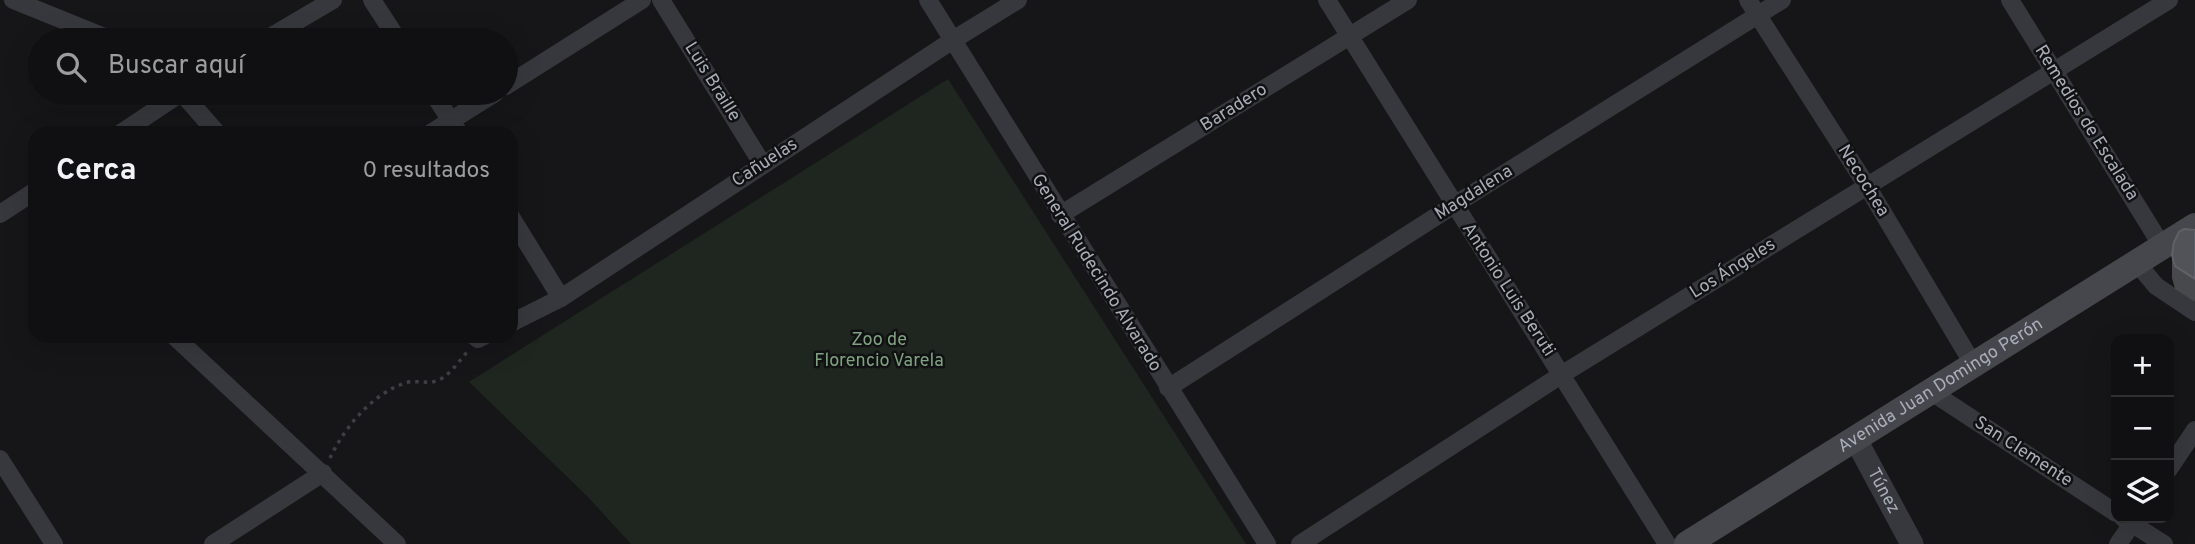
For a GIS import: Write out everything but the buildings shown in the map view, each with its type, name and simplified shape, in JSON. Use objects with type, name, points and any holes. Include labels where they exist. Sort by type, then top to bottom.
[{"type":"main road","name":"Avenida Juan Domingo Perón","points":[[1687,544],[2195,226]]},
{"type":"street","points":[[13,0],[82,28]]},
{"type":"street","points":[[285,28],[333,0]]},
{"type":"street","points":[[372,0],[390,28]]},
{"type":"street","points":[[518,78],[642,0]]},
{"type":"street","name":"Luis Braille","points":[[661,0],[763,165]]},
{"type":"street","name":"General Rudecindo Alvarado","points":[[928,0],[1267,544]]},
{"type":"street","name":"Cañuelas","points":[[518,320],[561,298],[1018,0]]},
{"type":"street","name":"Antonio Luis Beruti","points":[[1327,0],[1667,544]]},
{"type":"street","name":"Baradero","points":[[1060,215],[1408,0]]},
{"type":"street","name":"Magdalena","points":[[1168,388],[1454,205],[1752,8],[1782,0]]},
{"type":"street","name":"Remedios de Escalada","points":[[2010,0],[2162,246]]},
{"type":"street","name":"Los Ángeles","points":[[1300,544],[1562,374],[2169,0]]},
{"type":"street","name":"Necochea","points":[[1752,8],[1867,186],[1973,364]]},
{"type":"street","points":[[132,126],[163,105]]},
{"type":"street","points":[[192,105],[211,126]]},
{"type":"street","points":[[441,105],[454,126]]},
{"type":"street","points":[[456,126],[481,105]]},
{"type":"street","points":[[0,214],[28,200]]},
{"type":"street","points":[[518,228],[561,298]]},
{"type":"street","points":[[2136,262],[2156,286],[2195,313]]},
{"type":"street","points":[[182,343],[397,544]]},
{"type":"street","name":"San Clemente","points":[[1930,391],[2111,510]]},
{"type":"street","points":[[2174,462],[2195,430]]},
{"type":"street","name":"Túnez","points":[[1855,438],[1912,544]]},
{"type":"street","points":[[0,459],[54,544]]},
{"type":"street","points":[[213,544],[323,473]]},
{"type":"street","points":[[2118,544],[2128,523]]},
{"type":"street","points":[[2134,523],[2164,544]]},
{"type":"path","points":[[323,473],[336,444],[360,414],[392,389],[408,382],[434,382],[448,374],[474,343]]},
{"type":"green space","name":"Zoo de Florencio Varela","points":[[948,79],[1246,544],[631,544],[587,496],[469,382]]}]
